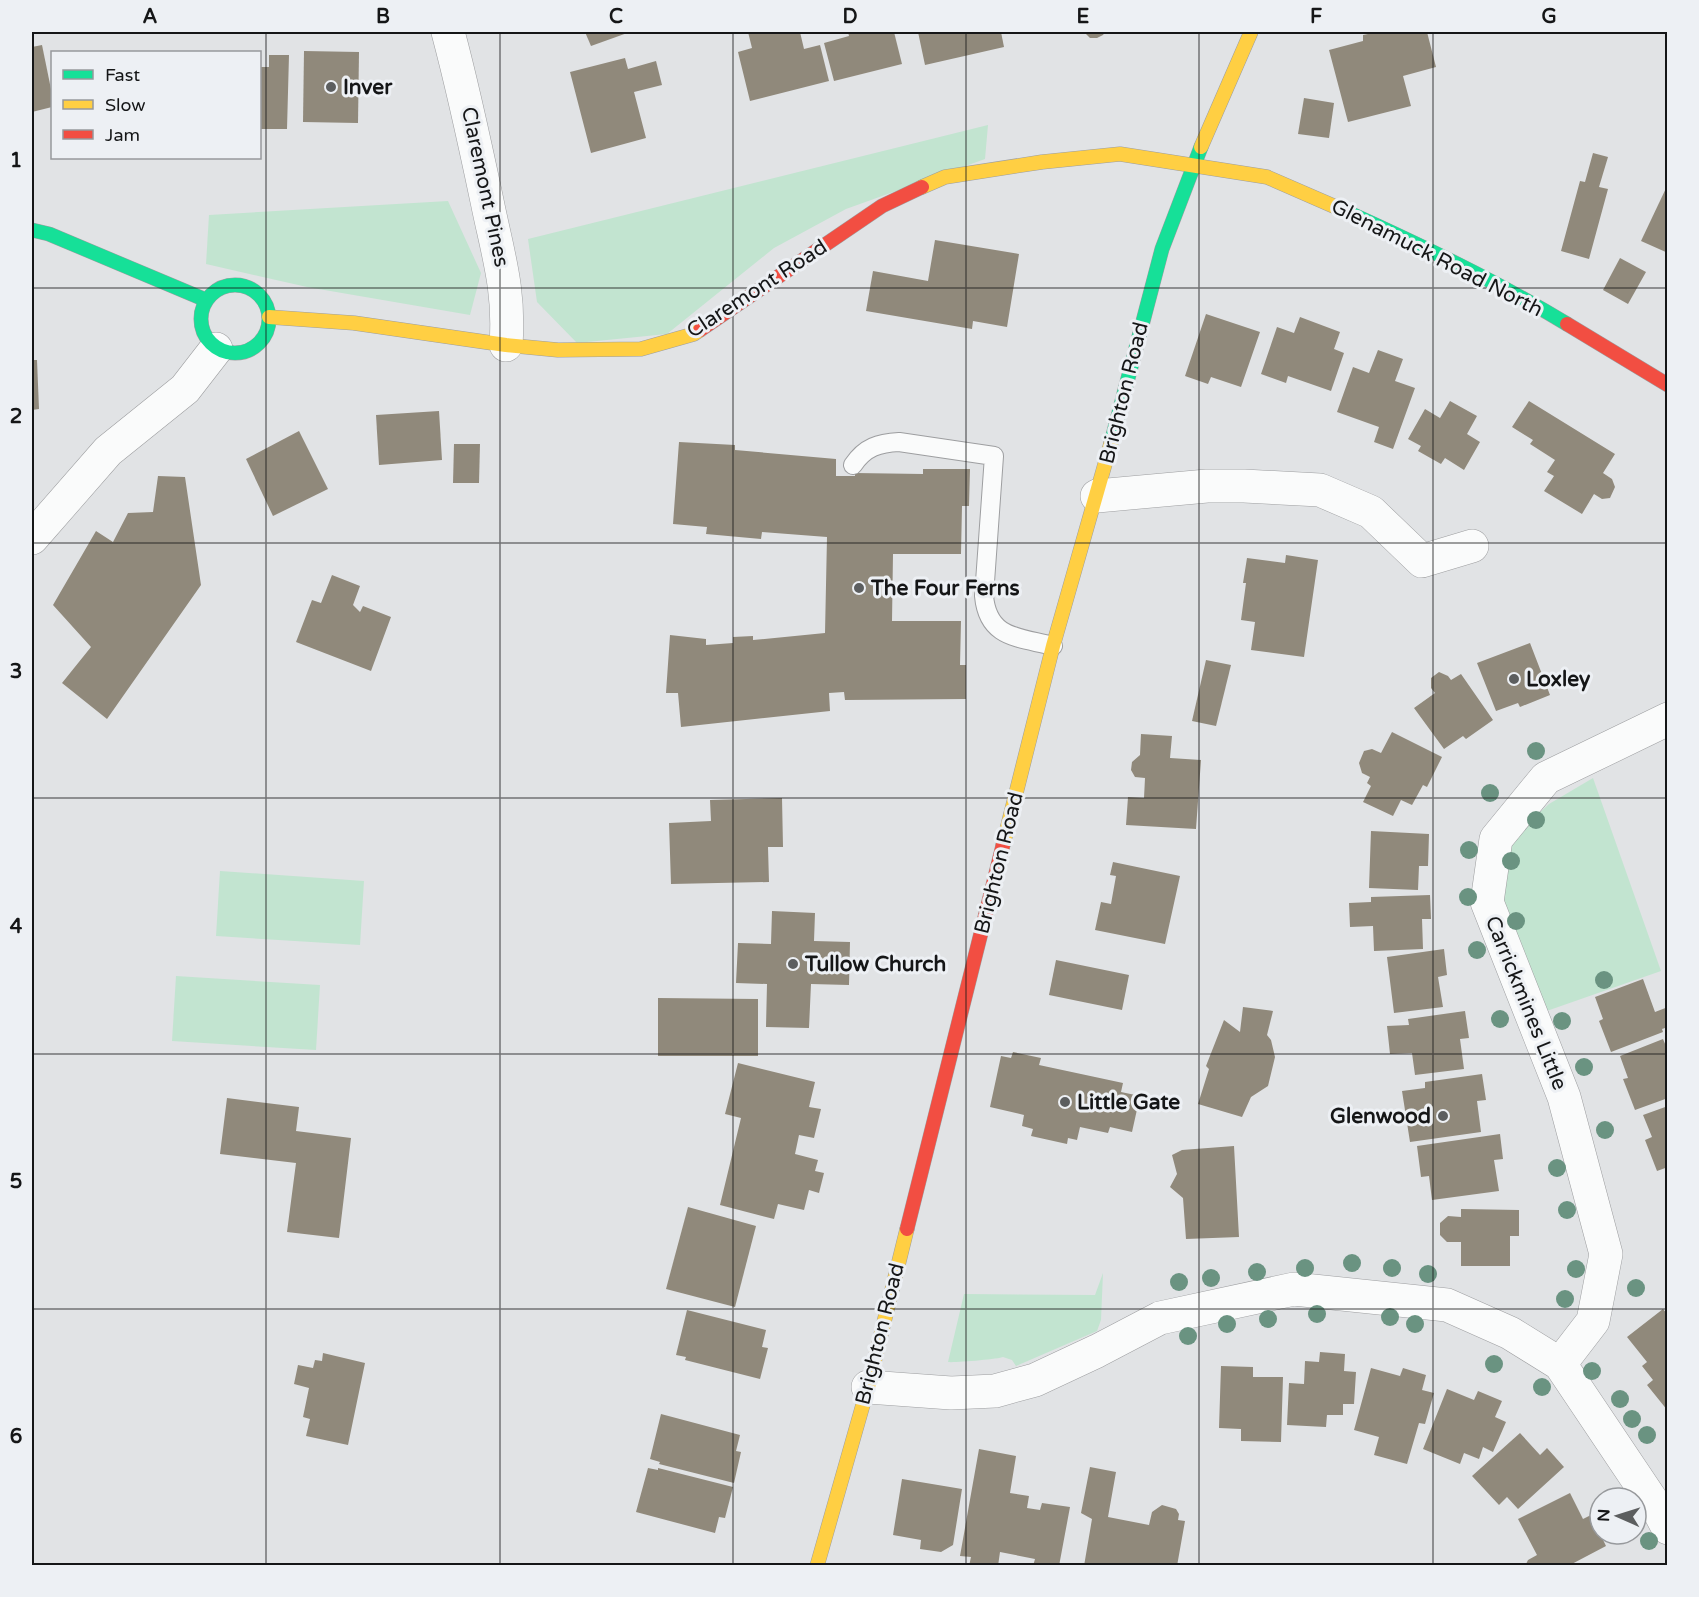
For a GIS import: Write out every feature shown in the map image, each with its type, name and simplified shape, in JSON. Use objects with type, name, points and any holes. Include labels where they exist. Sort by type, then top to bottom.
[{"type":"main road","name":"Brighton Road","points":[[817,1566],[868,1387],[1053,646],[1097,496],[1162,249],[1193,164],[1251,32]]},
{"type":"main road","name":"Claremont Road","points":[[269,317],[354,323],[506,345],[558,350],[640,349],[694,334],[882,206],[945,177],[1042,162],[1120,154],[1193,164]]},
{"type":"main road","name":"Glenamuck Road North","points":[[1193,164],[1267,177],[1358,216],[1420,245],[1537,306],[1668,386]]},
{"type":"main road","points":[[32,230],[49,234],[206,300]]},
{"type":"main road","points":[[238,285],[249,288],[259,294],[266,306],[269,317],[265,335],[258,344],[247,351],[236,353],[216,348],[202,330],[201,311],[206,300],[215,291],[226,286],[238,285]]},
{"type":"street","name":"Claremont Pines","points":[[448,32],[466,98],[503,266],[508,307],[506,345]]},
{"type":"street","points":[[32,538],[108,451],[185,389],[216,348]]},
{"type":"street","points":[[1097,496],[1207,486],[1320,490],[1371,512],[1422,561],[1472,546]]},
{"type":"street","name":"Carrickmines Little","points":[[1560,1365],[1593,1321],[1606,1254],[1564,1097],[1487,902],[1496,839],[1546,778],[1668,719]]},
{"type":"street","points":[[868,1387],[951,1393],[995,1390],[1035,1380],[1160,1318],[1294,1288],[1447,1305],[1510,1333],[1560,1365],[1668,1527]]},
{"type":"lane","points":[[853,465],[859,456],[870,447],[899,442],[994,456],[984,596],[986,608],[998,629],[1008,634],[1053,646]]},
{"type":"green space","points":[[988,125],[985,159],[846,209],[774,248],[667,334],[577,343],[537,302],[528,239]]},
{"type":"green space","points":[[448,201],[481,273],[470,315],[307,287],[206,264],[209,215]]},
{"type":"green space","points":[[1593,778],[1661,971],[1541,1013],[1500,894],[1510,843],[1516,834],[1549,804]]},
{"type":"green space","points":[[220,871],[364,881],[360,945],[216,936]]},
{"type":"green space","points":[[176,976],[320,985],[316,1050],[172,1041]]},
{"type":"green space","points":[[1103,1273],[1101,1320],[1097,1331],[1016,1366],[1012,1360],[1003,1357],[948,1362],[964,1294],[1095,1295]]},
{"type":"building","points":[[585,32],[630,32],[591,46]]},
{"type":"building","points":[[748,32],[800,32],[804,49],[820,45],[829,81],[750,101],[738,52],[752,48]]},
{"type":"building","points":[[848,32],[894,32],[902,64],[834,81],[824,43],[849,36]]},
{"type":"building","points":[[918,32],[1001,32],[1004,47],[925,65]]},
{"type":"building","points":[[1084,32],[1105,32],[1097,38],[1090,38]]},
{"type":"building","points":[[1378,32],[1427,32],[1436,67],[1403,76],[1411,106],[1348,122],[1329,50],[1363,41],[1363,35]]},
{"type":"building","points":[[42,45],[51,89],[51,107],[32,112],[32,47]]},
{"type":"building","name":"Inver","points":[[304,51],[359,52],[358,123],[303,122]]},
{"type":"building","points":[[269,55],[289,55],[287,129],[261,129],[261,67],[269,67]]},
{"type":"building","points":[[625,58],[628,69],[656,61],[662,85],[634,92],[646,138],[591,153],[570,72]]},
{"type":"building","points":[[1304,98],[1334,103],[1329,138],[1298,134]]},
{"type":"building","points":[[1593,153],[1608,157],[1599,187],[1608,189],[1589,259],[1561,251],[1580,181],[1585,182]]},
{"type":"building","points":[[1668,184],[1668,253],[1641,241]]},
{"type":"building","points":[[935,240],[1019,254],[1007,327],[973,321],[972,329],[866,311],[873,271],[928,281]]},
{"type":"building","points":[[1620,258],[1646,272],[1628,304],[1603,290]]},
{"type":"building","points":[[1206,314],[1260,332],[1241,387],[1211,377],[1208,384],[1185,376]]},
{"type":"building","points":[[1300,317],[1340,332],[1334,349],[1344,353],[1331,391],[1288,376],[1286,383],[1261,374],[1277,327],[1294,333]]},
{"type":"building","points":[[1378,350],[1403,359],[1395,381],[1415,388],[1393,449],[1374,442],[1379,427],[1337,412],[1353,367],[1369,373]]},
{"type":"building","points":[[32,360],[37,360],[39,409],[32,410]]},
{"type":"building","points":[[1450,401],[1477,416],[1467,434],[1480,442],[1464,470],[1445,458],[1441,464],[1418,451],[1421,446],[1408,439],[1425,409],[1440,418]]},
{"type":"building","points":[[1529,401],[1615,454],[1603,473],[1612,479],[1615,487],[1610,498],[1602,499],[1594,494],[1582,514],[1544,491],[1554,476],[1547,472],[1555,460],[1530,444],[1533,440],[1512,427]]},
{"type":"building","points":[[439,411],[442,460],[379,465],[376,415]]},
{"type":"building","points":[[299,431],[328,489],[273,516],[246,459]]},
{"type":"building","name":"The Four Ferns","points":[[679,442],[735,445],[735,450],[836,459],[836,476],[855,476],[855,473],[923,474],[923,469],[970,469],[969,506],[962,506],[961,554],[893,554],[892,621],[961,621],[960,665],[966,665],[966,699],[845,700],[844,692],[829,693],[830,711],[681,727],[678,693],[666,693],[670,635],[706,639],[706,645],[733,643],[733,637],[753,636],[753,640],[825,633],[827,537],[762,532],[761,539],[706,534],[707,527],[673,524]]},
{"type":"building","points":[[454,444],[480,444],[479,483],[453,483]]},
{"type":"building","points":[[158,476],[185,477],[201,585],[107,719],[62,683],[91,647],[53,605],[96,531],[113,542],[128,513],[153,512]]},
{"type":"building","points":[[1286,555],[1318,560],[1304,657],[1251,650],[1255,622],[1241,620],[1247,558],[1285,563]]},
{"type":"building","points":[[332,575],[360,586],[353,605],[360,612],[363,606],[391,617],[371,671],[296,642],[312,600],[321,603]]},
{"type":"building","name":"Loxley","points":[[1530,643],[1550,695],[1520,707],[1518,703],[1496,711],[1477,663]]},
{"type":"building","points":[[1206,660],[1231,665],[1216,726],[1192,721]]},
{"type":"building","points":[[1439,672],[1451,680],[1461,674],[1493,720],[1466,739],[1463,736],[1444,749],[1414,708],[1435,693],[1431,688],[1431,678]]},
{"type":"building","points":[[1392,732],[1442,757],[1427,787],[1423,785],[1412,805],[1401,800],[1393,816],[1363,802],[1371,786],[1367,783],[1370,777],[1362,773],[1359,763],[1364,751],[1372,749],[1381,753]]},
{"type":"building","points":[[1141,734],[1172,736],[1170,758],[1201,760],[1196,829],[1126,825],[1128,797],[1144,798],[1145,778],[1135,777],[1131,770],[1132,762],[1140,755]]},
{"type":"building","points":[[782,798],[783,847],[768,847],[769,882],[671,884],[669,823],[711,821],[710,800]]},
{"type":"building","points":[[1371,831],[1429,834],[1428,866],[1419,866],[1418,890],[1369,888]]},
{"type":"building","points":[[1113,862],[1180,876],[1165,944],[1095,930],[1101,902],[1111,904],[1116,876],[1110,875]]},
{"type":"building","points":[[1430,895],[1431,919],[1422,919],[1423,949],[1374,951],[1373,926],[1350,927],[1349,903],[1371,902],[1371,897]]},
{"type":"building","name":"Tullow Church","points":[[772,911],[815,913],[814,941],[850,942],[849,985],[811,984],[809,1028],[766,1027],[767,984],[736,983],[738,943],[771,944]]},
{"type":"building","points":[[1444,949],[1447,975],[1438,977],[1443,1007],[1394,1013],[1387,957]]},
{"type":"building","points":[[1056,960],[1129,975],[1122,1010],[1049,995]]},
{"type":"building","points":[[1643,979],[1655,1012],[1668,1007],[1668,1027],[1662,1029],[1663,1032],[1611,1052],[1599,1021],[1603,1019],[1595,997]]},
{"type":"building","points":[[658,998],[758,999],[758,1056],[658,1056]]},
{"type":"building","points":[[1243,1007],[1273,1011],[1267,1035],[1271,1040],[1275,1057],[1268,1086],[1251,1097],[1242,1117],[1198,1104],[1209,1069],[1206,1066],[1224,1020],[1240,1032]]},
{"type":"building","points":[[1465,1011],[1469,1038],[1460,1039],[1464,1069],[1415,1075],[1412,1053],[1390,1054],[1387,1026],[1409,1025],[1408,1019]]},
{"type":"building","points":[[1663,1039],[1668,1051],[1668,1098],[1635,1110],[1623,1079],[1628,1078],[1620,1056]]},
{"type":"building","name":"Little Gate","points":[[1013,1052],[1041,1058],[1039,1065],[1123,1083],[1121,1092],[1140,1096],[1132,1132],[1110,1127],[1108,1133],[1080,1127],[1077,1140],[1068,1138],[1067,1144],[1031,1136],[1033,1129],[1022,1126],[1024,1115],[990,1107],[1001,1056],[1011,1058]]},
{"type":"building","points":[[738,1063],[815,1082],[809,1107],[821,1109],[814,1138],[799,1135],[795,1154],[818,1160],[815,1171],[824,1173],[819,1193],[809,1190],[804,1210],[778,1204],[774,1219],[720,1205],[741,1118],[725,1114]]},
{"type":"building","name":"Glenwood","points":[[1482,1074],[1486,1100],[1477,1101],[1481,1132],[1410,1142],[1402,1091],[1425,1088],[1425,1082]]},
{"type":"building","points":[[227,1098],[299,1107],[296,1131],[351,1138],[339,1238],[287,1232],[296,1163],[220,1154]]},
{"type":"building","points":[[1668,1106],[1668,1167],[1657,1171],[1645,1140],[1652,1137],[1643,1115]]},
{"type":"building","points":[[1500,1134],[1503,1159],[1494,1160],[1499,1191],[1432,1200],[1429,1176],[1421,1177],[1417,1146]]},
{"type":"building","points":[[1234,1146],[1239,1237],[1186,1239],[1183,1198],[1170,1187],[1177,1174],[1172,1155],[1182,1150]]},
{"type":"building","points":[[688,1207],[756,1226],[735,1307],[666,1289]]},
{"type":"building","points":[[1461,1209],[1519,1210],[1519,1236],[1510,1236],[1510,1266],[1461,1266],[1461,1242],[1447,1242],[1440,1235],[1440,1223],[1448,1216],[1461,1217]]},
{"type":"building","points":[[1663,1309],[1668,1315],[1668,1411],[1647,1385],[1653,1380],[1642,1366],[1647,1362],[1627,1337]]},
{"type":"building","points":[[687,1310],[766,1330],[762,1347],[768,1348],[760,1379],[685,1360],[686,1357],[676,1355]]},
{"type":"building","points":[[1320,1352],[1345,1354],[1344,1371],[1356,1372],[1354,1404],[1343,1404],[1343,1415],[1327,1415],[1326,1427],[1287,1425],[1289,1383],[1304,1384],[1305,1361],[1319,1362]]},
{"type":"building","points":[[323,1353],[365,1363],[348,1445],[306,1436],[310,1419],[303,1417],[309,1388],[294,1384],[298,1365],[313,1368],[315,1360],[322,1361]]},
{"type":"building","points":[[1221,1366],[1253,1367],[1253,1377],[1283,1377],[1281,1442],[1241,1441],[1241,1429],[1219,1428]]},
{"type":"building","points":[[1371,1368],[1400,1376],[1403,1368],[1426,1375],[1422,1390],[1434,1393],[1425,1424],[1419,1423],[1407,1464],[1374,1455],[1379,1437],[1354,1430]]},
{"type":"building","points":[[1447,1389],[1474,1400],[1478,1391],[1502,1401],[1495,1417],[1506,1422],[1493,1452],[1483,1447],[1479,1459],[1464,1453],[1460,1464],[1423,1449]]},
{"type":"building","points":[[661,1414],[740,1435],[736,1451],[741,1452],[734,1483],[659,1464],[660,1462],[650,1459]]},
{"type":"building","points":[[1520,1433],[1540,1455],[1547,1448],[1564,1467],[1518,1509],[1507,1497],[1499,1505],[1472,1476]]},
{"type":"building","points":[[979,1449],[1016,1456],[1010,1493],[1029,1496],[1027,1508],[1040,1510],[1042,1503],[1070,1507],[1059,1566],[1033,1566],[1035,1559],[1000,1552],[998,1566],[969,1566],[971,1557],[960,1556]]},
{"type":"building","points":[[1090,1467],[1116,1472],[1108,1517],[1149,1525],[1152,1512],[1162,1505],[1176,1509],[1179,1514],[1178,1520],[1185,1521],[1177,1566],[1084,1566],[1092,1519],[1081,1513]]},
{"type":"building","points":[[648,1468],[658,1470],[658,1468],[733,1487],[725,1518],[719,1517],[715,1533],[636,1512]]},
{"type":"building","points":[[902,1479],[962,1489],[953,1545],[941,1552],[920,1549],[921,1540],[893,1535]]},
{"type":"building","points":[[1570,1493],[1583,1519],[1588,1516],[1588,1546],[1606,1546],[1568,1566],[1525,1566],[1528,1560],[1537,1555],[1518,1519]]},
{"type":"traffic: fast","points":[[1111,443],[1162,249],[1201,147]]},
{"type":"traffic: fast","points":[[1345,211],[1458,264],[1567,324]]},
{"type":"traffic: fast","points":[[32,230],[49,234],[206,300]]},
{"type":"traffic: fast","points":[[235,285],[248,287],[259,295],[267,306],[269,319],[267,332],[259,343],[248,351],[235,353],[222,351],[211,343],[203,332],[201,319],[203,306],[211,295],[222,287],[235,285]]},
{"type":"traffic: slow","points":[[1201,147],[1251,32]]},
{"type":"traffic: slow","points":[[922,187],[945,177],[1042,162],[1120,154],[1267,177],[1345,211]]},
{"type":"traffic: slow","points":[[269,317],[354,323],[506,345],[558,350],[641,349],[694,334],[700,330]]},
{"type":"traffic: slow","points":[[1003,845],[1053,646],[1111,443]]},
{"type":"traffic: slow","points":[[817,1566],[868,1387],[907,1229]]},
{"type":"traffic: jam","points":[[700,330],[882,206],[922,187]]},
{"type":"traffic: jam","points":[[1567,324],[1668,385]]},
{"type":"traffic: jam","points":[[907,1229],[1003,845]]},
{"type":"place","name":"Inver","points":[[331,87]]},
{"type":"place","name":"The Four Ferns","points":[[859,588]]},
{"type":"place","name":"Loxley","points":[[1514,679]]},
{"type":"place","name":"Tullow Church","points":[[793,964]]},
{"type":"place","name":"Little Gate","points":[[1065,1102]]},
{"type":"place","name":"Glenwood","points":[[1443,1116]]}]
